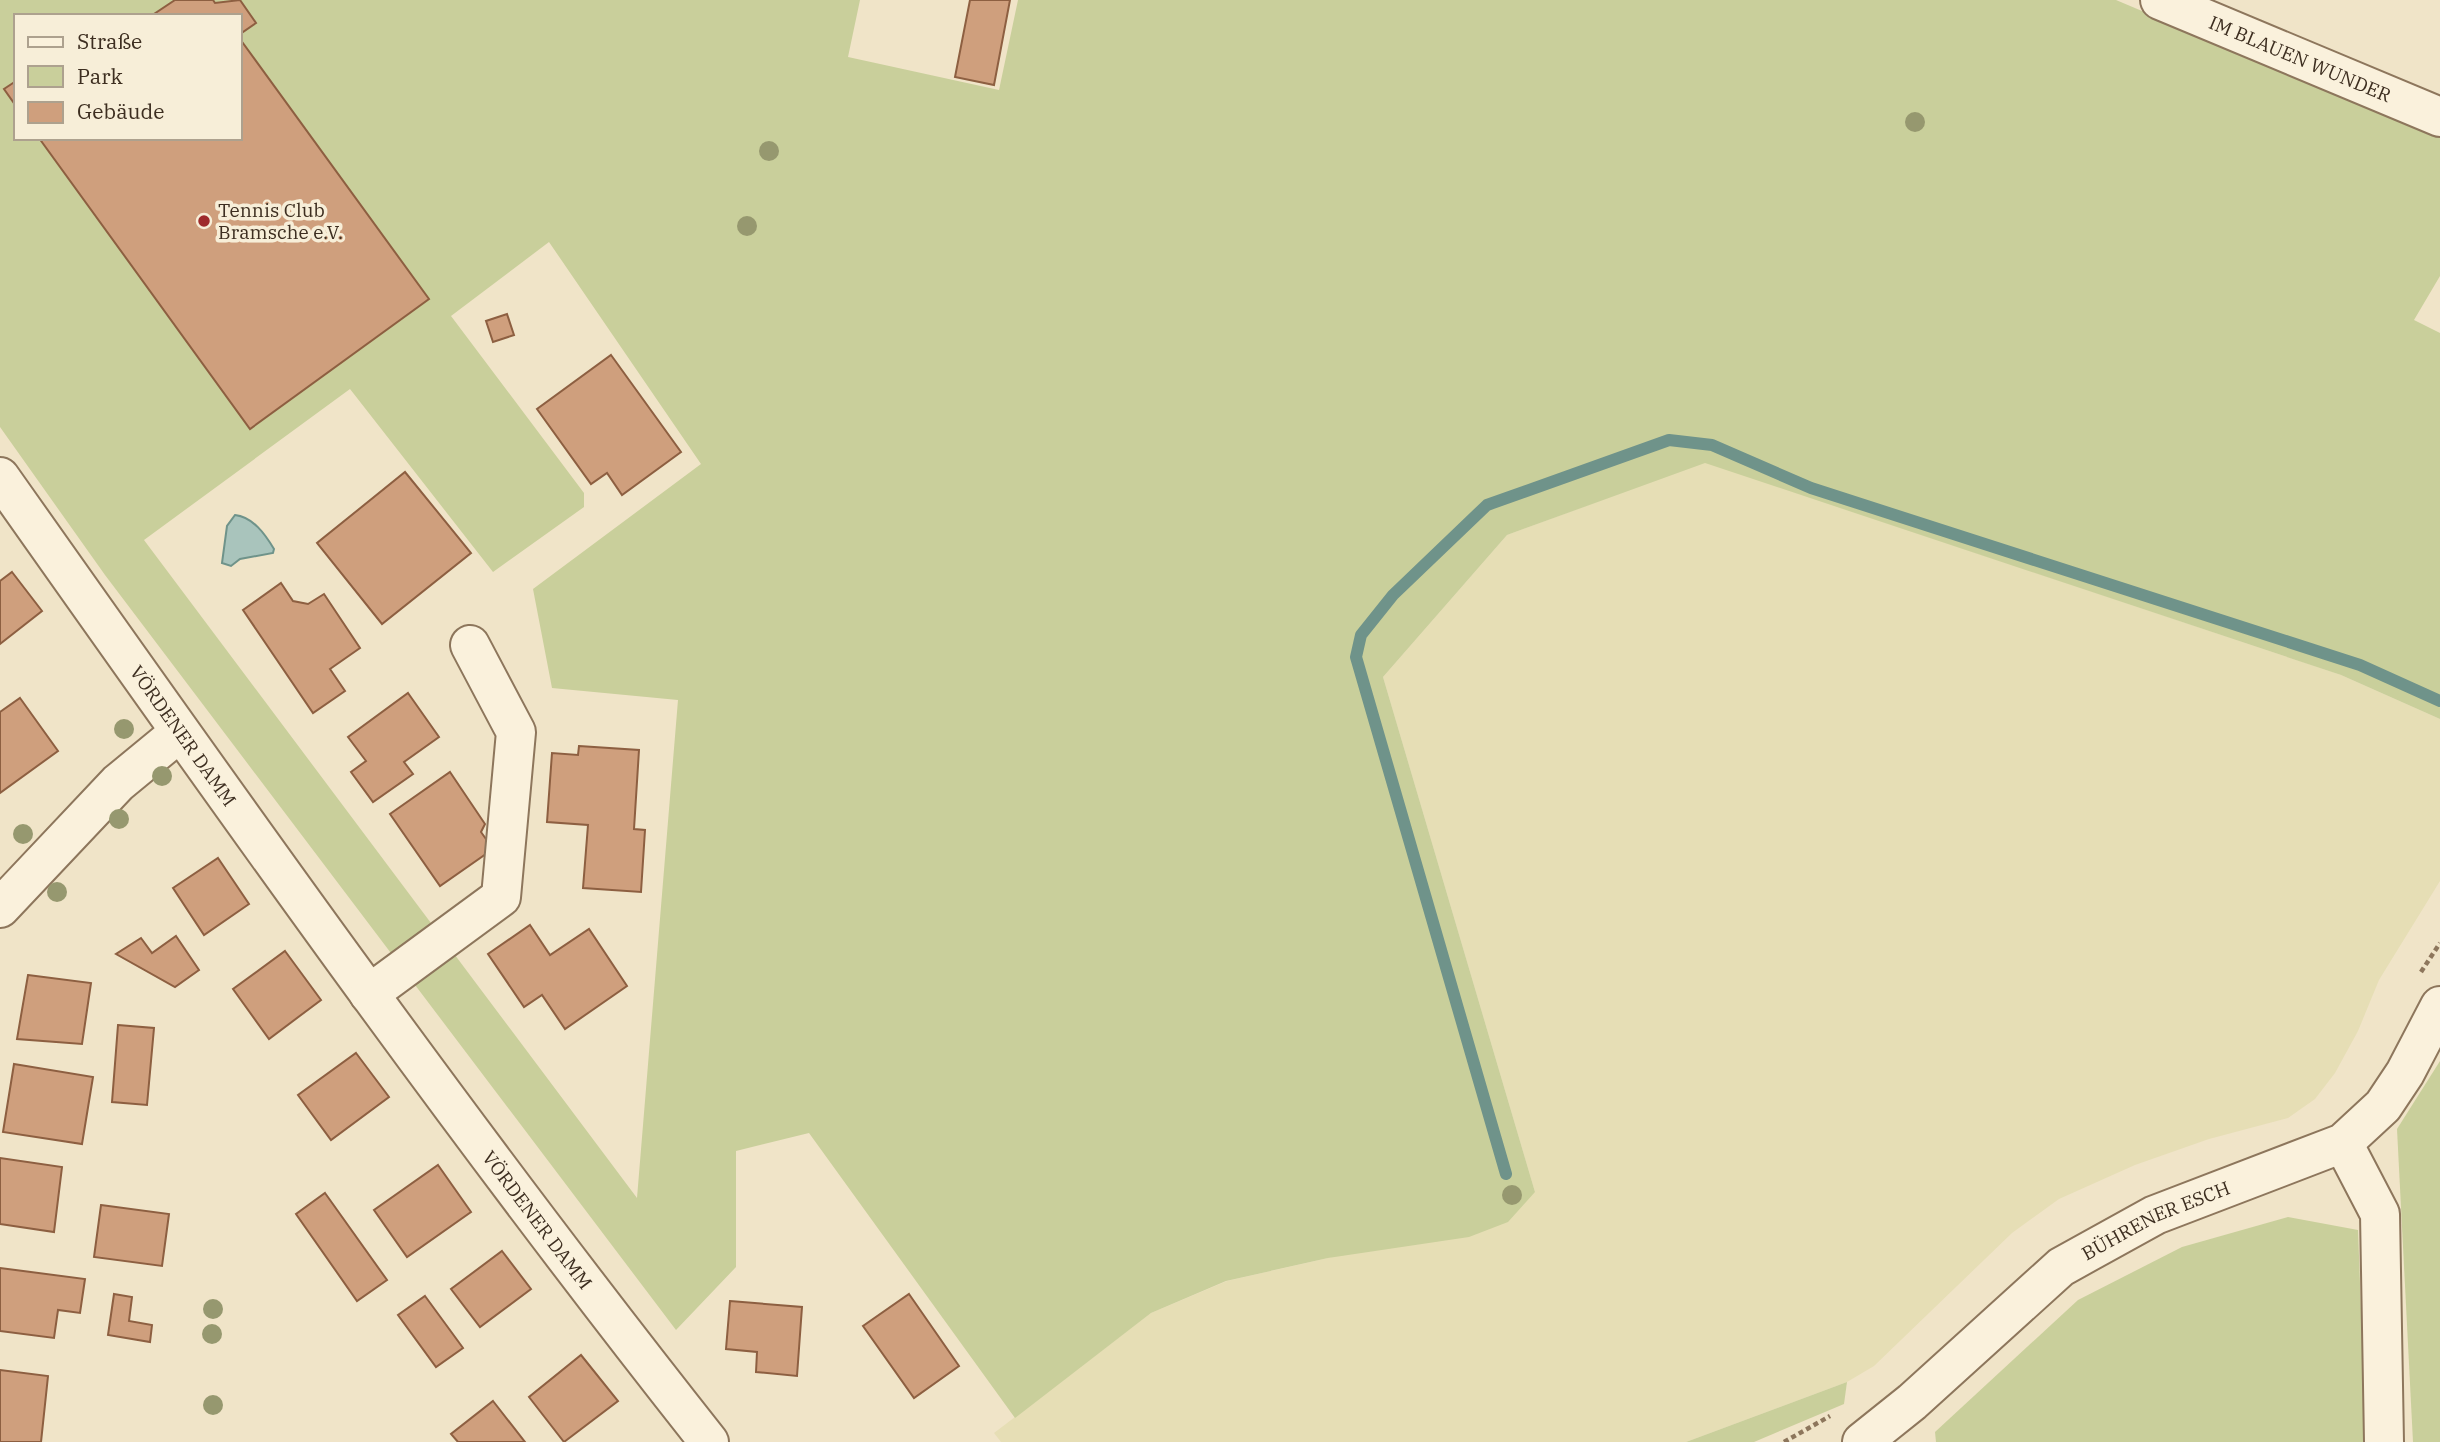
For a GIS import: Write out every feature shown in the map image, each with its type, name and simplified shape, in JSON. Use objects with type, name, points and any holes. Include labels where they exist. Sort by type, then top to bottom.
[{"type":"street","name":"IM BLAUEN WUNDER","points":[[2160,0],[2440,117]]},
{"type":"street","name":"VÖRDENER DAMM","points":[[0,477],[369,994],[566,1262],[709,1442]]},
{"type":"street","points":[[369,994],[501,898],[516,732],[470,645]]},
{"type":"street","points":[[0,908],[118,783],[180,732]]},
{"type":"street","name":"BÜHRENER ESCH","points":[[1862,1442],[1912,1402],[2061,1267],[2155,1215],[2343,1143],[2383,1106],[2405,1073],[2440,1006]]},
{"type":"street","points":[[2343,1143],[2380,1214],[2384,1442]]},
{"type":"shaded area","points":[[1705,462],[2341,675],[2440,719],[2440,881],[2379,980],[2358,1031],[2335,1073],[2315,1099],[2288,1118],[2209,1139],[2135,1165],[2059,1199],[2012,1233],[1874,1366],[1847,1382],[1686,1442],[1001,1442],[994,1433],[1151,1313],[1227,1281],[1328,1258],[1535,1192],[1383,677],[1507,535]]},
{"type":"green space","points":[[0,0],[860,0],[848,57],[999,90],[1018,0],[2116,0],[2440,137],[2440,276],[2414,320],[2440,333],[2440,719],[2341,675],[1705,463],[1507,535],[1383,677],[1535,1192],[1508,1222],[1469,1237],[1328,1258],[1226,1281],[1151,1313],[1015,1418],[809,1133],[736,1151],[736,1267],[676,1330],[105,575],[0,427]],"holes":[[[549,242],[701,464],[533,589],[552,688],[678,700],[637,1198],[144,540],[350,389],[493,572],[584,507],[584,493],[451,316]]]},
{"type":"green space","points":[[2440,1061],[2440,1442],[2413,1442],[2397,1129]]},
{"type":"green space","points":[[2288,1217],[2358,1230],[2366,1442],[1936,1442],[1935,1432],[2078,1300],[2182,1247]]},
{"type":"green space","points":[[1847,1382],[1844,1404],[1754,1442],[1686,1442]]},
{"type":"water","points":[[235,515],[258,527],[274,549],[273,553],[240,559],[231,566],[222,563],[227,526]]},
{"type":"building","points":[[175,0],[213,0],[215,3],[240,0],[256,23],[242,33],[242,14],[154,14]]},
{"type":"building","points":[[970,0],[1010,0],[994,85],[955,77]]},
{"type":"building","points":[[242,42],[429,299],[250,429],[40,140],[242,140]]},
{"type":"building","points":[[14,82],[14,103],[4,89]]},
{"type":"building","points":[[507,314],[514,335],[493,342],[486,321]]},
{"type":"building","points":[[611,355],[681,452],[622,495],[607,473],[591,484],[537,409]]},
{"type":"building","points":[[405,472],[471,553],[382,624],[317,543]]},
{"type":"building","points":[[12,572],[42,611],[0,644],[0,581]]},
{"type":"building","points":[[281,583],[293,601],[308,604],[324,594],[360,648],[330,669],[345,691],[313,713],[243,610]]},
{"type":"building","points":[[408,693],[439,737],[404,762],[413,774],[373,802],[351,772],[366,761],[348,737]]},
{"type":"building","points":[[20,698],[58,751],[0,793],[0,712]]},
{"type":"building","points":[[579,746],[639,750],[634,829],[645,830],[641,892],[583,888],[588,825],[547,822],[552,753],[578,755]]},
{"type":"building","points":[[450,772],[485,824],[481,832],[493,849],[440,886],[390,814]]},
{"type":"building","points":[[218,858],[249,904],[204,935],[173,888]]},
{"type":"building","points":[[530,925],[550,955],[589,929],[627,986],[565,1029],[542,995],[524,1007],[488,954]]},
{"type":"building","points":[[176,936],[199,970],[175,987],[116,954],[141,938],[152,953]]},
{"type":"building","points":[[285,951],[321,1000],[269,1039],[233,989]]},
{"type":"building","points":[[28,975],[91,983],[82,1044],[17,1039]]},
{"type":"building","points":[[118,1025],[154,1028],[147,1105],[112,1102]]},
{"type":"building","points":[[356,1053],[389,1097],[331,1140],[298,1095]]},
{"type":"building","points":[[14,1064],[93,1077],[82,1144],[3,1132]]},
{"type":"building","points":[[0,1158],[62,1167],[54,1232],[0,1224]]},
{"type":"building","points":[[438,1165],[471,1212],[407,1257],[374,1210]]},
{"type":"building","points":[[325,1193],[387,1280],[357,1301],[296,1214]]},
{"type":"building","points":[[101,1205],[169,1214],[162,1266],[94,1257]]},
{"type":"building","points":[[502,1251],[531,1289],[480,1327],[451,1289]]},
{"type":"building","points":[[0,1268],[85,1279],[80,1313],[58,1310],[54,1338],[0,1331]]},
{"type":"building","points":[[114,1294],[132,1297],[129,1321],[152,1325],[150,1342],[108,1335]]},
{"type":"building","points":[[909,1294],[959,1366],[914,1398],[863,1326]]},
{"type":"building","points":[[425,1296],[463,1348],[436,1367],[398,1315]]},
{"type":"building","points":[[730,1301],[802,1307],[797,1376],[756,1372],[757,1352],[726,1349]]},
{"type":"building","points":[[581,1355],[618,1401],[564,1442],[529,1397]]},
{"type":"building","points":[[0,1370],[48,1376],[41,1442],[0,1442]]},
{"type":"building","points":[[493,1401],[525,1442],[458,1442],[451,1434]]},
{"type":"waterway","points":[[1506,1174],[1356,657],[1361,635],[1393,595],[1487,505],[1669,440],[1712,445],[1811,488],[2360,665],[2440,701]]},
{"type":"place","name":"Tennis Club Bramsche e.V.","points":[[204,221]]}]
